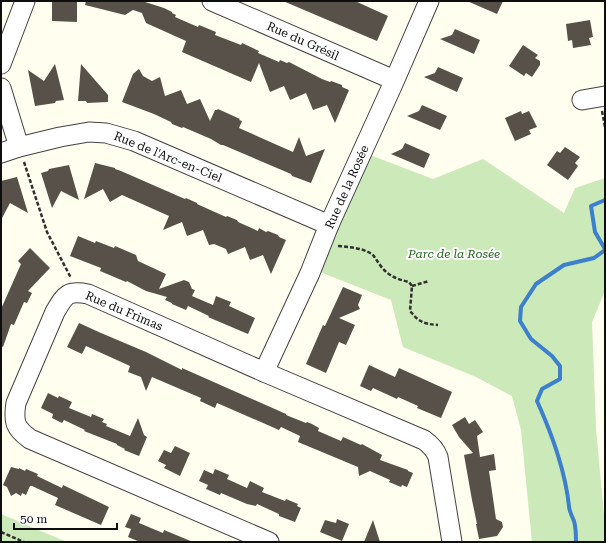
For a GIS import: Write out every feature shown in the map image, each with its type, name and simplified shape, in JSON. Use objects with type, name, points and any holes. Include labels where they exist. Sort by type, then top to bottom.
[{"type":"street","points":[[1,64],[2,58],[25,1]]},
{"type":"street","name":"Rue du Grésil","points":[[212,1],[394,80]]},
{"type":"street","name":"Rue de la Rosée","points":[[264,372],[310,273],[429,1]]},
{"type":"street","points":[[1,88],[19,147]]},
{"type":"street","points":[[582,100],[605,96]]},
{"type":"street","name":"Rue de l'Arc-en-Ciel","points":[[1,153],[19,147],[89,132],[118,135],[330,225]]},
{"type":"street","name":"Rue du Frimas","points":[[270,542],[30,439],[20,432],[15,423],[16,404],[55,312],[62,300],[69,294],[78,292],[88,294],[431,444],[436,450],[438,457],[452,542]]},
{"type":"path","points":[[19,147],[47,232],[78,292]]},
{"type":"path","points":[[322,243],[360,249],[373,255],[389,275],[409,282],[412,286],[410,311],[417,319],[425,324],[438,325]]},
{"type":"path","points":[[412,286],[429,281]]},
{"type":"path","points":[[1,532],[24,542]]},
{"type":"green space","name":"Parc de la Rosée","points":[[370,155],[433,179],[483,159],[564,213],[575,188],[605,178],[605,291],[592,322],[596,429],[605,526],[605,542],[532,542],[521,430],[512,396],[476,377],[403,347],[391,300],[320,272]]},
{"type":"green space","points":[[1,514],[67,542],[1,542]]},
{"type":"building","points":[[52,1],[77,2],[77,22],[52,21]]},
{"type":"building","points":[[86,1],[147,1],[145,2],[172,12],[176,15],[175,17],[198,27],[199,25],[216,32],[215,35],[241,45],[242,43],[259,51],[258,53],[279,62],[280,60],[287,63],[289,62],[322,79],[342,85],[342,87],[349,90],[335,123],[327,105],[313,110],[306,93],[290,100],[284,86],[270,92],[259,63],[251,82],[182,52],[186,41],[146,23],[142,13],[133,10],[125,15],[85,5]]},
{"type":"building","points":[[283,1],[355,1],[388,16],[377,41]]},
{"type":"building","points":[[467,1],[503,1],[497,14]]},
{"type":"building","points":[[590,20],[593,37],[589,38],[591,45],[573,48],[572,40],[568,41],[566,24]]},
{"type":"building","points":[[455,29],[480,40],[474,54],[440,39],[452,35]]},
{"type":"building","points":[[523,45],[538,55],[535,58],[540,61],[540,65],[532,77],[526,73],[524,76],[509,66]]},
{"type":"building","points":[[55,64],[64,100],[35,106],[28,70],[44,81]]},
{"type":"building","points":[[81,64],[108,95],[108,102],[87,103],[86,101],[78,101]]},
{"type":"building","points":[[438,67],[463,78],[457,92],[424,77],[435,73]]},
{"type":"building","points":[[139,69],[143,76],[152,81],[160,77],[165,96],[181,90],[187,104],[200,99],[210,121],[215,110],[218,109],[240,119],[239,120],[242,121],[239,128],[293,152],[299,137],[306,156],[325,149],[311,183],[221,145],[183,127],[182,128],[172,124],[171,122],[154,114],[122,102],[133,74]]},
{"type":"building","points":[[422,105],[447,116],[440,130],[407,116],[419,111]]},
{"type":"building","points":[[521,111],[522,114],[529,111],[537,127],[529,130],[531,134],[515,141],[505,118]]},
{"type":"building","points":[[405,143],[430,154],[424,168],[391,154],[402,149]]},
{"type":"building","points":[[565,147],[580,157],[575,163],[578,166],[568,180],[547,165],[557,151],[560,153]]},
{"type":"building","points":[[95,163],[115,168],[185,199],[186,198],[226,217],[227,216],[237,220],[238,222],[258,231],[259,228],[266,232],[268,231],[278,235],[286,240],[271,274],[263,255],[250,260],[245,247],[228,254],[226,249],[214,244],[209,245],[203,230],[187,236],[182,222],[163,230],[169,216],[122,195],[110,202],[103,189],[84,199]]},
{"type":"building","points":[[69,165],[79,200],[61,191],[52,208],[41,173],[48,171],[49,169]]},
{"type":"building","points":[[17,177],[28,213],[10,203],[1,220],[1,181]]},
{"type":"building","points":[[78,236],[95,243],[96,241],[114,248],[115,246],[136,255],[138,261],[166,274],[159,289],[184,280],[189,282],[192,289],[195,290],[192,296],[213,305],[216,296],[231,302],[229,306],[255,318],[248,334],[208,317],[209,316],[188,306],[186,310],[172,304],[165,300],[167,297],[146,291],[127,281],[126,282],[100,271],[101,268],[70,256]]},
{"type":"building","points":[[30,248],[50,268],[28,291],[32,293],[27,303],[24,302],[14,325],[11,324],[3,347],[1,346],[1,309],[21,264],[18,261]]},
{"type":"building","points":[[343,287],[362,295],[358,305],[360,309],[339,318],[355,325],[346,345],[339,342],[326,373],[306,364],[323,325],[325,326]]},
{"type":"building","points":[[79,323],[146,352],[182,370],[182,368],[286,415],[312,424],[319,428],[318,431],[341,441],[343,437],[361,445],[362,444],[382,455],[380,460],[413,473],[407,487],[402,485],[401,487],[389,482],[390,480],[370,471],[359,476],[358,467],[298,442],[300,436],[281,427],[279,430],[217,403],[215,408],[200,401],[201,398],[152,377],[146,391],[141,377],[128,372],[130,366],[86,346],[82,354],[67,347]]},
{"type":"building","points":[[369,365],[395,377],[399,368],[452,392],[441,418],[417,408],[418,406],[398,397],[397,399],[373,388],[371,391],[360,386]]},
{"type":"building","points":[[48,393],[72,402],[69,408],[91,417],[92,414],[104,419],[102,422],[107,424],[106,426],[130,436],[138,418],[144,435],[147,437],[139,456],[124,450],[125,449],[117,444],[84,431],[85,430],[64,420],[62,423],[52,418],[53,414],[41,408]]},
{"type":"building","points":[[465,417],[469,424],[475,420],[483,432],[477,436],[480,457],[494,454],[496,470],[489,471],[496,519],[502,522],[503,527],[497,536],[479,539],[464,455],[473,453],[459,437],[452,425]]},
{"type":"building","points":[[175,446],[190,453],[180,476],[164,468],[166,465],[158,461],[164,450],[171,453]]},
{"type":"building","points":[[11,467],[19,468],[25,471],[26,469],[62,488],[63,485],[109,507],[101,525],[55,505],[58,498],[32,486],[30,486],[26,495],[22,493],[21,496],[16,493],[11,496],[7,487],[3,485]]},
{"type":"building","points":[[215,469],[229,475],[227,479],[247,488],[250,481],[264,488],[262,492],[285,501],[286,499],[298,504],[297,506],[301,508],[295,522],[279,516],[279,514],[257,504],[256,506],[247,504],[221,493],[220,495],[206,489],[208,485],[199,481],[204,470],[213,474]]},
{"type":"building","points":[[131,514],[141,518],[139,523],[163,533],[164,530],[193,542],[140,542],[128,537],[131,529],[125,527]]},
{"type":"building","points":[[337,519],[349,524],[342,541],[320,532],[325,520],[336,523]]},
{"type":"building","points":[[373,520],[380,542],[364,542]]},
{"type":"waterway","points":[[605,200],[591,206],[595,232],[605,249]]},
{"type":"waterway","points":[[576,542],[575,524],[570,510],[561,466],[553,439],[537,401],[542,389],[560,379],[560,366],[552,356],[531,339],[520,321],[521,307],[536,284],[564,265],[594,258],[605,250]]}]
